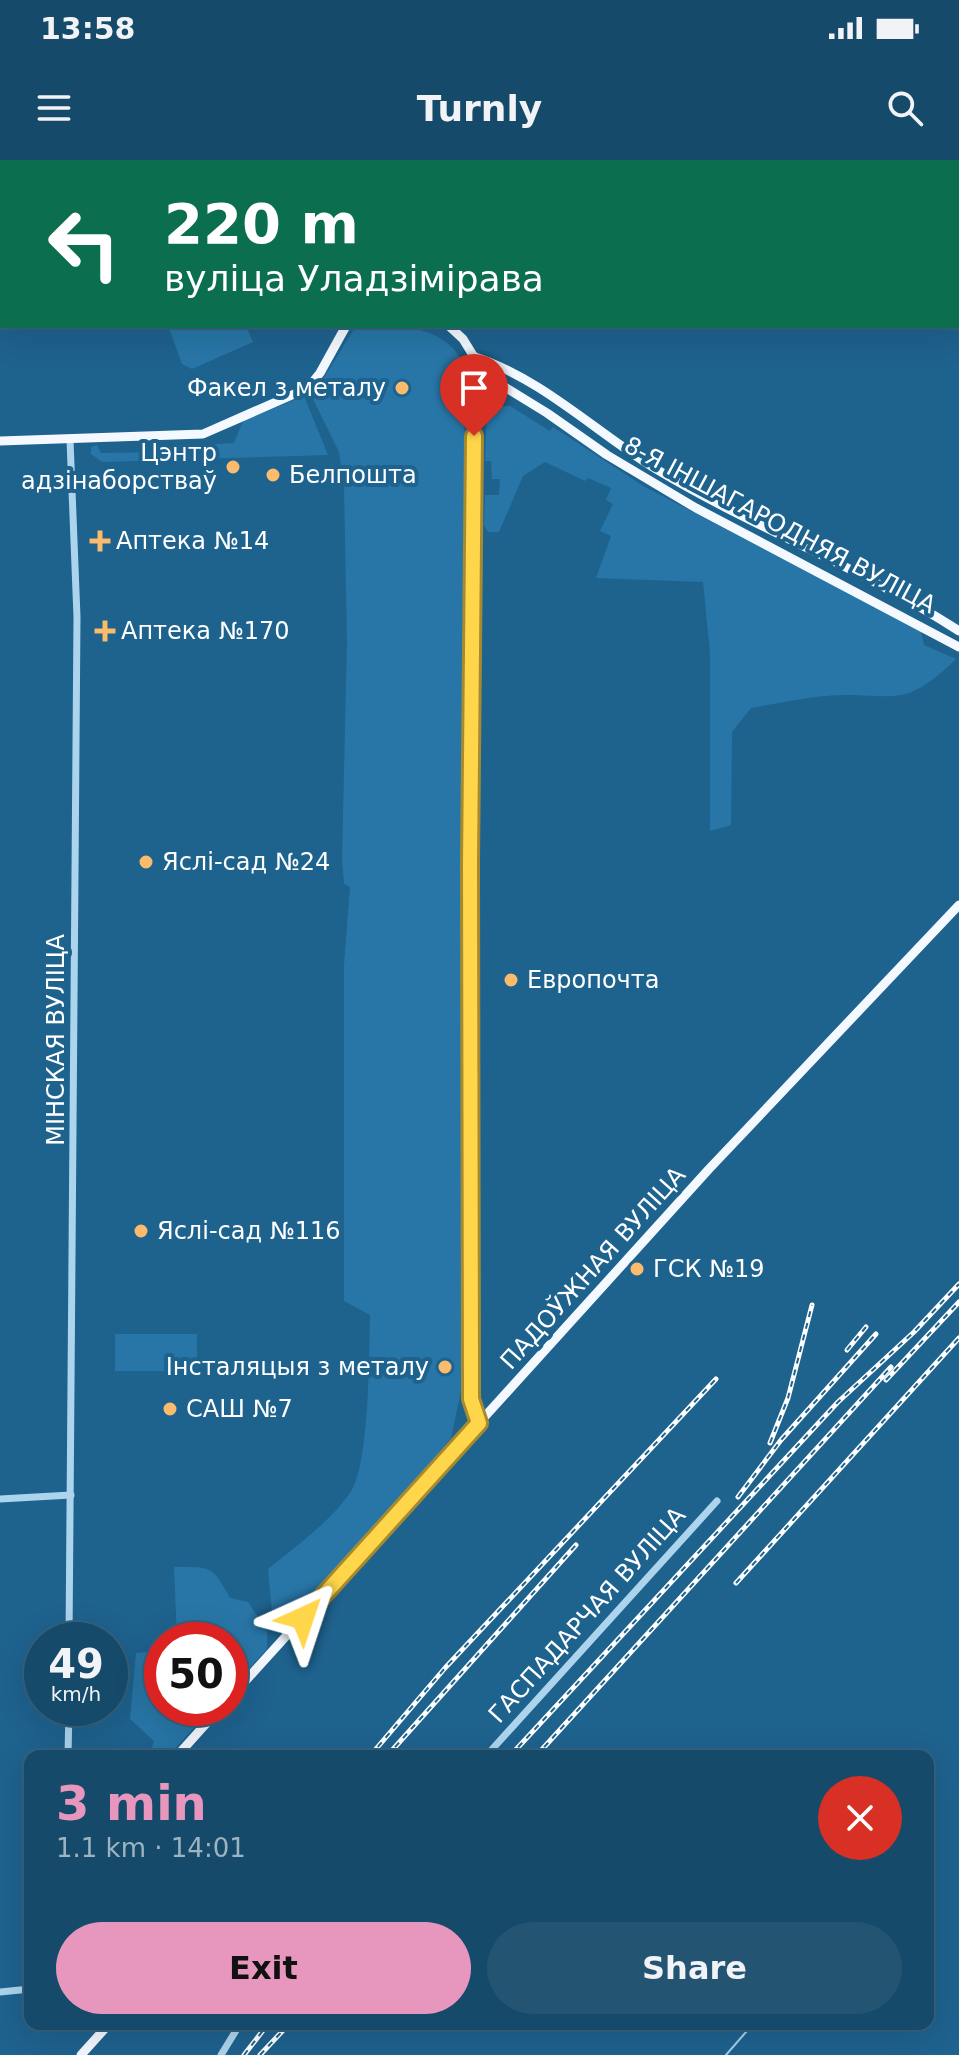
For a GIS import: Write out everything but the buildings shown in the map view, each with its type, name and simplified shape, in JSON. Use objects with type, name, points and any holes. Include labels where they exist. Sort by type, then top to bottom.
[{"type":"main road","points":[[0,441],[203,434],[308,388],[345,328]]},
{"type":"main road","name":"8-Я ІНШАГАРОДНЯЯ ВУЛІЦА","points":[[451,328],[475,357],[490,383],[503,386],[696,508],[959,647]]},
{"type":"main road","points":[[475,357],[471,1399],[479,1423]]},
{"type":"main road","name":"8-Я ІНШАГАРОДНЯЯ ВУЛІЦА","points":[[475,357],[509,370],[598,431],[703,496],[959,631]]},
{"type":"main road","points":[[474,401],[503,386]]},
{"type":"main road","name":"ПАДОЎЖНАЯ ВУЛІЦА","points":[[248,1678],[709,1169],[959,905]]},
{"type":"main road","points":[[182,1750],[204,1726]]},
{"type":"main road","points":[[81,2055],[104,2030]]},
{"type":"street","name":"МІНСКАЯ ВУЛІЦА","points":[[69,1622],[77,617],[70,440]]},
{"type":"street","points":[[0,1499],[71,1495]]},
{"type":"street","name":"ГАСПАДАРЧАЯ ВУЛІЦА","points":[[491,1750],[717,1501]]},
{"type":"street","points":[[68,1750],[69,1726]]},
{"type":"street","points":[[0,1992],[24,1990]]},
{"type":"street","points":[[221,2055],[236,2030]]},
{"type":"shaded area","points":[[169,328],[247,328],[253,342],[192,369],[182,364]]},
{"type":"shaded area","points":[[355,328],[408,328],[432,334],[445,341],[465,366],[463,609],[466,699],[461,865],[463,1382],[451,1438],[285,1631],[280,1631],[273,1623],[268,1569],[342,1504],[357,1479],[365,1434],[370,1315],[344,1301],[344,965],[350,887],[344,884],[342,859],[347,642],[344,486],[339,452],[312,397]]},
{"type":"shaded area","points":[[304,396],[328,455],[102,462],[91,454],[91,447],[97,445],[101,453],[176,452],[180,446],[234,443],[243,421]]},
{"type":"shaded area","points":[[487,406],[510,406],[550,431],[553,427],[645,487],[921,631],[924,645],[956,659],[937,676],[908,693],[895,696],[825,696],[751,708],[732,732],[731,825],[710,831],[710,653],[703,582],[596,578],[611,536],[600,531],[613,504],[606,500],[611,488],[588,478],[585,481],[545,462],[523,476],[499,532],[488,532],[484,525],[485,495],[499,495],[500,479],[492,479],[491,461],[485,461]]},
{"type":"shaded area","points":[[115,1334],[197,1334],[197,1371],[115,1371]]},
{"type":"shaded area","points":[[174,1567],[204,1568],[219,1579],[230,1598],[248,1602],[267,1631],[267,1649],[248,1670],[248,1622],[176,1622]]},
{"type":"shaded area","points":[[144,1652],[144,1726],[196,1726],[174,1750],[151,1750],[154,1741],[130,1719],[136,1653]]},
{"type":"waterway","points":[[726,2055],[748,2030]]},
{"type":"railway","points":[[516,1750],[838,1402],[914,1332],[959,1284]]},
{"type":"railway","points":[[886,1380],[959,1302]]},
{"type":"railway","points":[[770,1443],[788,1398],[812,1305]]},
{"type":"railway","points":[[847,1350],[866,1327]]},
{"type":"railway","points":[[738,1497],[781,1440],[876,1334]]},
{"type":"railway","points":[[736,1583],[959,1338]]},
{"type":"railway","points":[[541,1750],[891,1367]]},
{"type":"railway","points":[[375,1750],[445,1668],[716,1379]]},
{"type":"railway","points":[[392,1750],[576,1545]]},
{"type":"railway","points":[[244,2055],[263,2030]]},
{"type":"railway","points":[[260,2055],[283,2030]]},
{"type":"place","name":"Факел з металу","points":[[402,388]]},
{"type":"place","name":"Цэнтр адзінаборстваў","points":[[233,467]]},
{"type":"place","name":"Белпошта","points":[[273,475]]},
{"type":"place","name":"Аптека №14","points":[[100,541]]},
{"type":"place","name":"Аптека №170","points":[[105,631]]},
{"type":"place","name":"Яслі-сад №24","points":[[146,862]]},
{"type":"place","name":"Европочта","points":[[511,980]]},
{"type":"place","name":"Яслі-сад №116","points":[[141,1231]]},
{"type":"place","name":"ГСК №19","points":[[637,1269]]},
{"type":"place","name":"Інсталяцыя з металу","points":[[445,1367]]},
{"type":"place","name":"САШ №7","points":[[170,1409]]},
{"type":"route","points":[[303,1618],[479,1423],[471,1399],[470,865],[474,436]]}]
